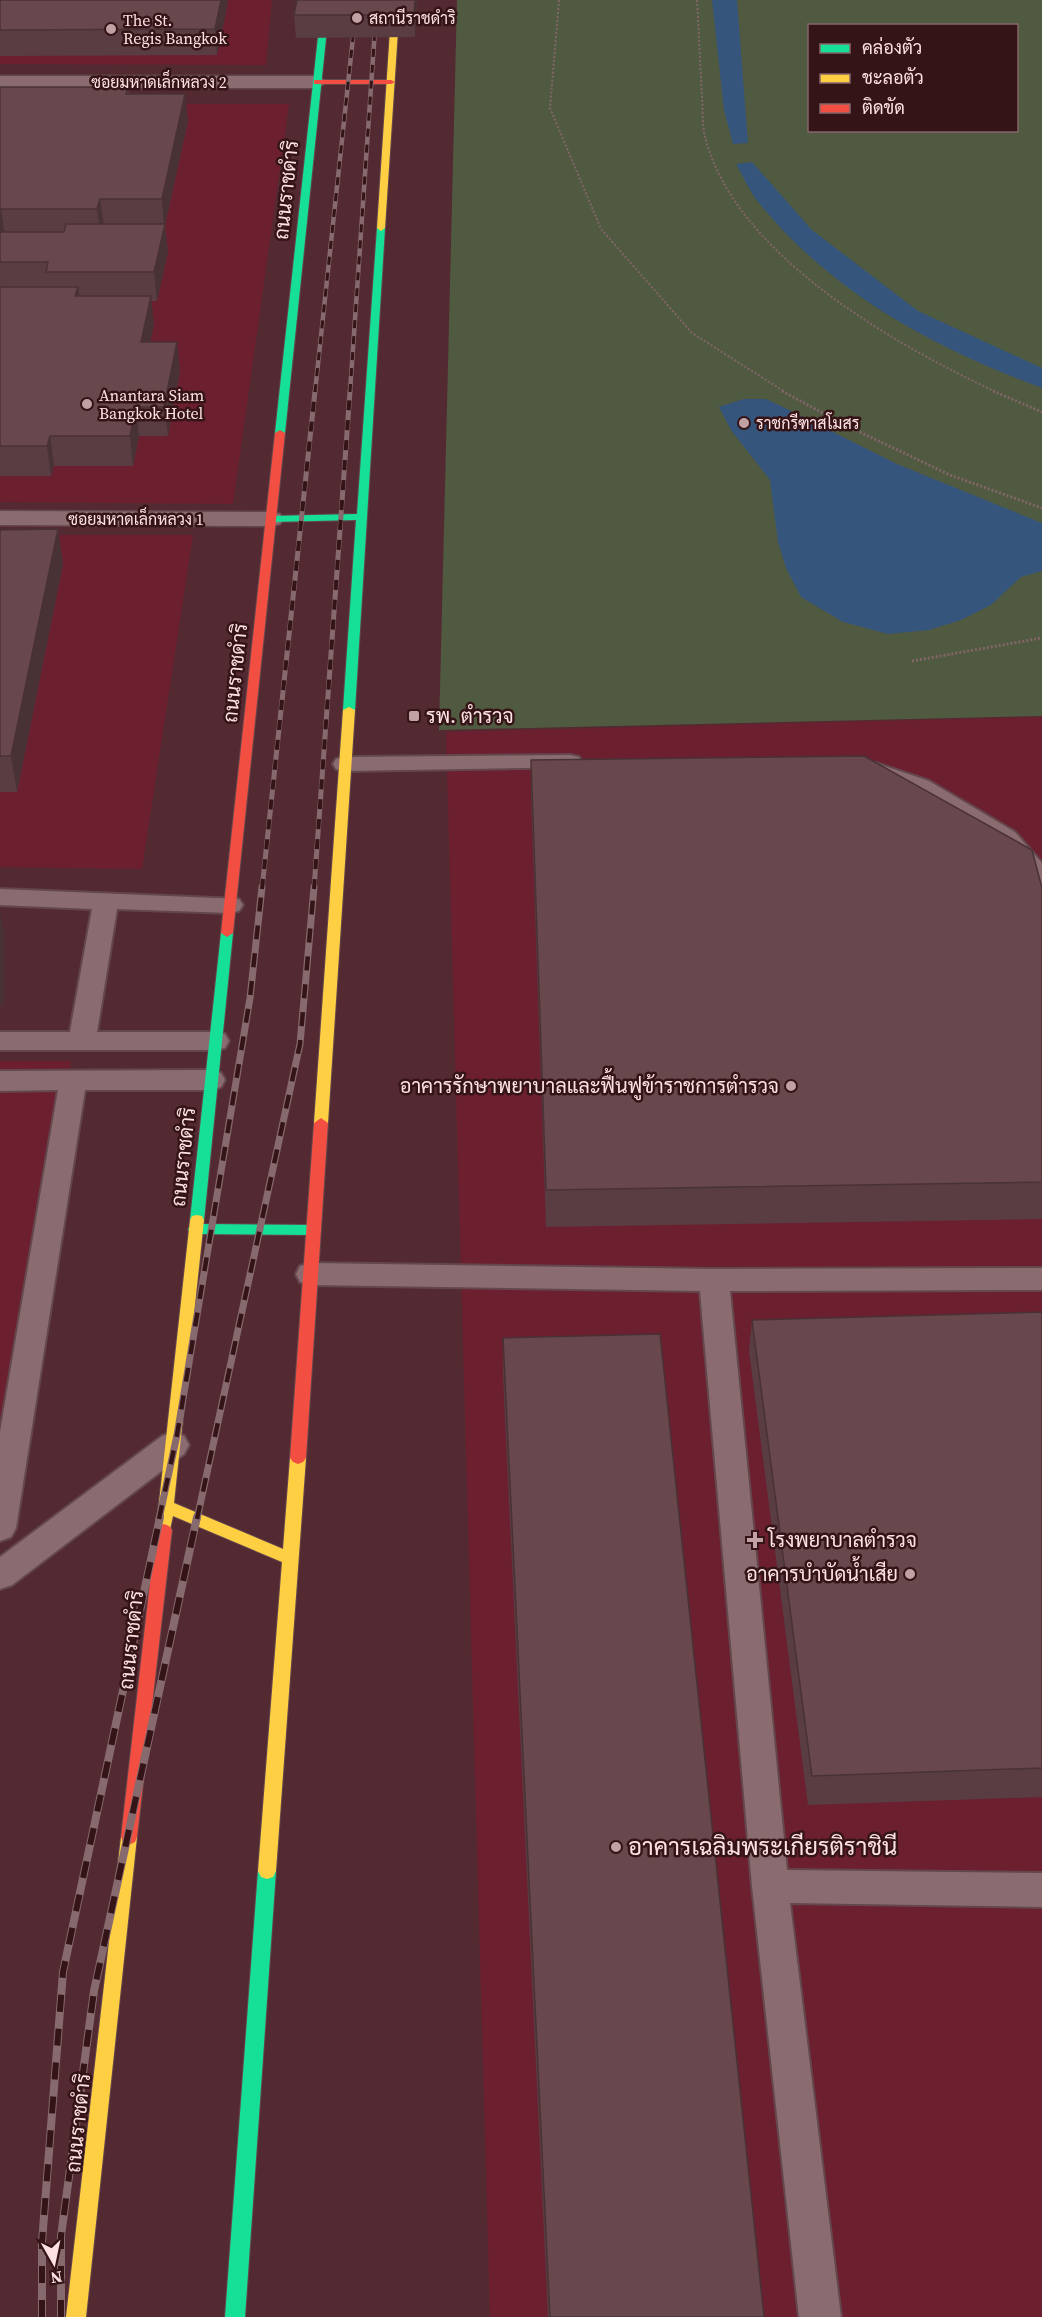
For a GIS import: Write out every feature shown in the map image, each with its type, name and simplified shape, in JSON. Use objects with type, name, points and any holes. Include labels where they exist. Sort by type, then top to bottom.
[{"type":"main road","name":"ถนนราชดำริ","points":[[76,2317],[173,1445],[326,0]]},
{"type":"main road","points":[[235,2317],[311,1274],[396,0]]},
{"type":"main road","points":[[317,82],[391,82]]},
{"type":"main road","points":[[271,519],[362,517]]},
{"type":"main road","points":[[195,1229],[314,1230]]},
{"type":"main road","points":[[165,1506],[291,1559]]},
{"type":"street","name":"ซอยมหาดเล็กหลวง 2","points":[[0,82],[317,82]]},
{"type":"street","name":"ซอยมหาดเล็กหลวง 1","points":[[0,518],[271,519]]},
{"type":"lane","points":[[345,764],[596,761]]},
{"type":"lane","points":[[856,764],[920,786],[1006,838],[1042,879]]},
{"type":"lane","points":[[0,897],[230,904]]},
{"type":"lane","points":[[82,1040],[106,900]]},
{"type":"lane","points":[[0,1041],[215,1041]]},
{"type":"lane","points":[[0,1081],[211,1080]]},
{"type":"lane","points":[[0,1528],[73,1081]]},
{"type":"lane","points":[[311,1274],[714,1280],[1042,1279]]},
{"type":"lane","points":[[714,1280],[770,1886],[820,2317]]},
{"type":"lane","points":[[0,1575],[173,1445]]},
{"type":"lane","points":[[770,1886],[1042,1890]]},
{"type":"path","points":[[559,0],[550,108],[601,229],[692,333],[760,379],[843,424],[950,475],[1042,508]]},
{"type":"path","points":[[697,0],[705,139],[729,191],[751,223],[781,254],[851,313],[933,364],[1042,412]]},
{"type":"path","points":[[912,661],[1042,638]]},
{"type":"shaded area","name":"The St. Regis Bangkok","points":[[0,0],[272,0],[266,65],[0,64]]},
{"type":"shaded area","points":[[0,104],[289,104],[233,504],[0,502]]},
{"type":"shaded area","points":[[0,535],[193,535],[142,869],[0,867]]},
{"type":"shaded area","name":"โรงพยาบาลตำรวจ","points":[[1042,717],[1042,2317],[490,2317],[446,732]]},
{"type":"shaded area","points":[[0,1061],[71,1061],[0,1495]]},
{"type":"green space","name":"ราชกรีฑาสโมสร","points":[[457,0],[1042,0],[1042,716],[439,730]]},
{"type":"water","points":[[712,0],[737,0],[748,143],[733,144],[724,110]]},
{"type":"water","points":[[752,162],[812,230],[918,311],[1042,368],[1042,388],[963,355],[925,336],[888,315],[819,265],[759,203],[736,164]]},
{"type":"water","points":[[744,399],[766,399],[897,464],[1042,523],[1042,571],[1021,577],[991,605],[961,620],[929,630],[888,634],[843,622],[801,597],[786,568],[778,542],[770,480],[731,430],[719,407]]},
{"type":"building","points":[[0,0],[221,0],[215,29],[0,30]]},
{"type":"building","points":[[297,0],[415,0],[414,15],[294,15]]},
{"type":"building","points":[[0,87],[128,87],[126,94],[185,94],[162,199],[100,199],[97,209],[1,209],[0,212]]},
{"type":"building","points":[[66,224],[165,224],[154,272],[46,272],[48,262],[0,262],[0,232],[64,232]]},
{"type":"building","name":"Anantara Siam Bangkok Hotel","points":[[0,287],[78,287],[75,296],[151,296],[141,342],[177,342],[164,407],[136,407],[130,436],[50,436],[47,446],[0,446]]},
{"type":"building","points":[[58,529],[11,756],[0,756],[0,530]]},
{"type":"building","name":"อาคารรักษาพยาบาลและฟื้นฟูข้าราชการตำรวจ","points":[[864,756],[1032,850],[1042,888],[1042,1182],[546,1190],[531,760]]},
{"type":"building","name":"อาคารบำบัดน้ำเสีย","points":[[1042,1312],[1042,1768],[812,1776],[752,1320]]},
{"type":"building","name":"อาคารเฉลิมพระเกียรติราชินี","points":[[660,1334],[764,2317],[550,2317],[503,1338]]},
{"type":"railway","points":[[315,392],[357,0]]},
{"type":"railway","points":[[350,392],[377,0]]},
{"type":"railway","points":[[262,889],[315,391]]},
{"type":"railway","points":[[314,889],[350,391]]},
{"type":"railway","points":[[159,1519],[177,1435],[250,998],[262,887]]},
{"type":"railway","points":[[197,1519],[300,1044],[314,887]]},
{"type":"railway","points":[[42,2317],[42,2242],[63,1972],[160,1517]]},
{"type":"railway","points":[[61,2317],[61,2236],[94,1991],[197,1517]]},
{"type":"traffic: fast","points":[[280,433],[326,0]]},
{"type":"traffic: fast","points":[[349,710],[381,228]]},
{"type":"traffic: fast","points":[[271,519],[362,517]]},
{"type":"traffic: fast","points":[[197,1220],[227,933]]},
{"type":"traffic: fast","points":[[195,1229],[314,1230]]},
{"type":"traffic: fast","points":[[235,2317],[267,1871]]},
{"type":"traffic: slow","points":[[381,228],[396,0]]},
{"type":"traffic: slow","points":[[321,1123],[349,710]]},
{"type":"traffic: slow","points":[[164,1530],[197,1220]]},
{"type":"traffic: slow","points":[[267,1871],[298,1458]]},
{"type":"traffic: slow","points":[[165,1506],[291,1559]]},
{"type":"traffic: slow","points":[[76,2317],[129,1837]]},
{"type":"traffic: jam","points":[[317,82],[391,82]]},
{"type":"traffic: jam","points":[[227,933],[280,433]]},
{"type":"traffic: jam","points":[[298,1458],[321,1123]]},
{"type":"traffic: jam","points":[[129,1837],[164,1530]]},
{"type":"place","name":"สถานีราชดำริ","points":[[357,18]]},
{"type":"place","name":"The St. Regis Bangkok","points":[[111,29]]},
{"type":"place","name":"Anantara Siam Bangkok Hotel","points":[[87,404]]},
{"type":"place","name":"ราชกรีฑาสโมสร","points":[[744,423]]},
{"type":"place","name":"รพ. ตำรวจ","points":[[414,716]]},
{"type":"place","name":"อาคารรักษาพยาบาลและฟื้นฟูข้าราชการตำรวจ","points":[[791,1086]]},
{"type":"place","name":"โรงพยาบาลตำรวจ","points":[[755,1540]]},
{"type":"place","name":"อาคารบำบัดน้ำเสีย","points":[[910,1574]]},
{"type":"place","name":"อาคารเฉลิมพระเกียรติราชินี","points":[[616,1847]]}]
